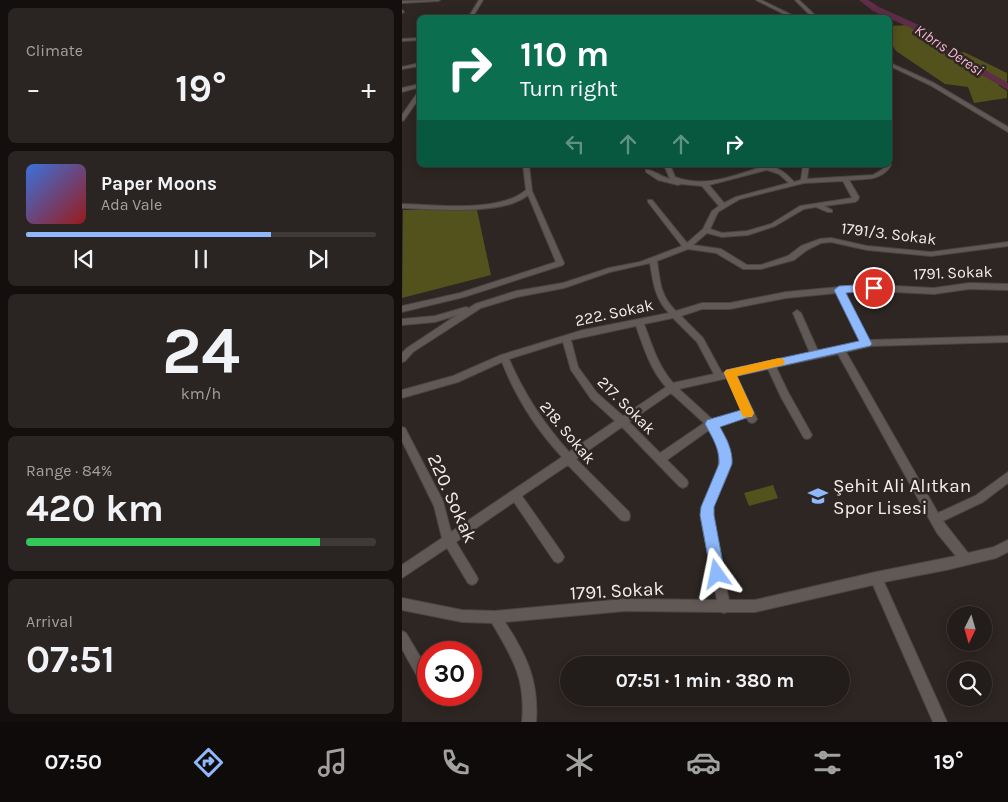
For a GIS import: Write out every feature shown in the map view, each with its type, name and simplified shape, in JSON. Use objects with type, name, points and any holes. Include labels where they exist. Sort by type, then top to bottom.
[{"type":"street","points":[[402,2],[438,0]]},
{"type":"street","points":[[472,15],[481,0]]},
{"type":"street","points":[[758,0],[790,15]]},
{"type":"street","points":[[797,0],[813,15]]},
{"type":"street","points":[[402,40],[417,38]]},
{"type":"street","points":[[402,68],[417,65]]},
{"type":"street","points":[[892,65],[932,84],[1008,130]]},
{"type":"street","points":[[402,90],[417,87]]},
{"type":"street","points":[[402,119],[404,113],[417,97]]},
{"type":"street","points":[[402,309],[461,295],[560,264],[529,191],[528,167]]},
{"type":"street","points":[[668,167],[672,178],[686,182],[705,184],[767,168],[774,169],[783,174],[793,184]]},
{"type":"street","points":[[804,181],[806,167]]},
{"type":"street","points":[[402,322],[435,319],[516,294],[564,285],[609,270],[641,264],[687,247],[706,230],[715,212],[738,198],[804,181],[874,177],[887,167]]},
{"type":"street","points":[[648,170],[660,180],[672,183],[686,182]]},
{"type":"street","points":[[706,230],[722,235],[748,233],[773,225],[795,210],[855,200],[856,197],[845,179]]},
{"type":"street","points":[[705,184],[722,207]]},
{"type":"street","points":[[402,207],[493,206],[520,200],[529,191]]},
{"type":"street","points":[[650,201],[687,247]]},
{"type":"street","points":[[816,205],[830,211]]},
{"type":"street","name":"1791/3. Sokak","points":[[687,247],[718,251],[746,267],[762,268],[791,258],[804,248],[820,241],[832,240],[867,248],[931,254],[1008,244]]},
{"type":"street","points":[[652,259],[657,286],[664,304],[700,340],[719,376]]},
{"type":"street","name":"1791. Sokak","points":[[839,290],[874,288],[934,291],[969,286],[1008,287]]},
{"type":"street","points":[[839,290],[866,344]]},
{"type":"street","name":"222. Sokak","points":[[402,394],[455,379],[504,357],[566,338],[702,306],[730,306],[786,295],[839,290]]},
{"type":"street","points":[[402,359],[410,350],[478,306]]},
{"type":"street","points":[[796,313],[815,354]]},
{"type":"street","points":[[640,322],[652,356],[663,378],[712,424],[726,456],[725,464],[708,507],[707,515],[707,524],[724,607]]},
{"type":"street","name":"217. Sokak","points":[[566,338],[574,368],[594,396],[684,483]]},
{"type":"street","points":[[402,572],[673,387],[866,344],[898,341],[1008,339]]},
{"type":"street","points":[[840,349],[941,529],[965,558]]},
{"type":"street","name":"218. Sokak","points":[[504,357],[524,403],[543,431],[625,516]]},
{"type":"street","points":[[770,364],[807,435]]},
{"type":"street","points":[[660,459],[712,424],[750,416],[730,373]]},
{"type":"street","name":"220. Sokak","points":[[402,431],[439,505],[448,540],[472,579]]},
{"type":"street","points":[[936,519],[978,499],[1008,476]]},
{"type":"street","points":[[515,495],[558,557]]},
{"type":"street","name":"1791. Sokak","points":[[402,604],[462,616],[495,617],[626,605],[755,606],[996,552],[1008,546]]},
{"type":"street","points":[[876,578],[940,722]]},
{"type":"street","points":[[495,617],[521,660],[530,694],[529,722]]},
{"type":"street","points":[[402,637],[417,663]]},
{"type":"shaded area","points":[[909,25],[922,30],[948,54],[964,52],[1007,73],[1007,84],[998,85],[1007,91],[1007,98],[974,103],[968,87],[945,84],[896,51],[892,45],[892,26]]},
{"type":"shaded area","points":[[403,210],[477,210],[491,275],[402,298]]},
{"type":"shaded area","points":[[773,485],[778,498],[749,506],[744,493]]},
{"type":"waterway","name":"Kıbrıs Deresi","points":[[863,0],[889,15]]},
{"type":"waterway","name":"Kıbrıs Deresi","points":[[892,16],[927,32],[946,51],[1008,87]]},
{"type":"slow traffic","points":[[748,413],[730,373],[779,362]]},
{"type":"place","name":"Şehit Ali Alıtkan Spor Lisesi","points":[[818,496]]},
{"type":"route","points":[[717,574],[707,524],[707,515],[708,507],[725,464],[726,456],[712,424],[748,413],[730,373],[866,344],[839,290],[874,288]]}]
